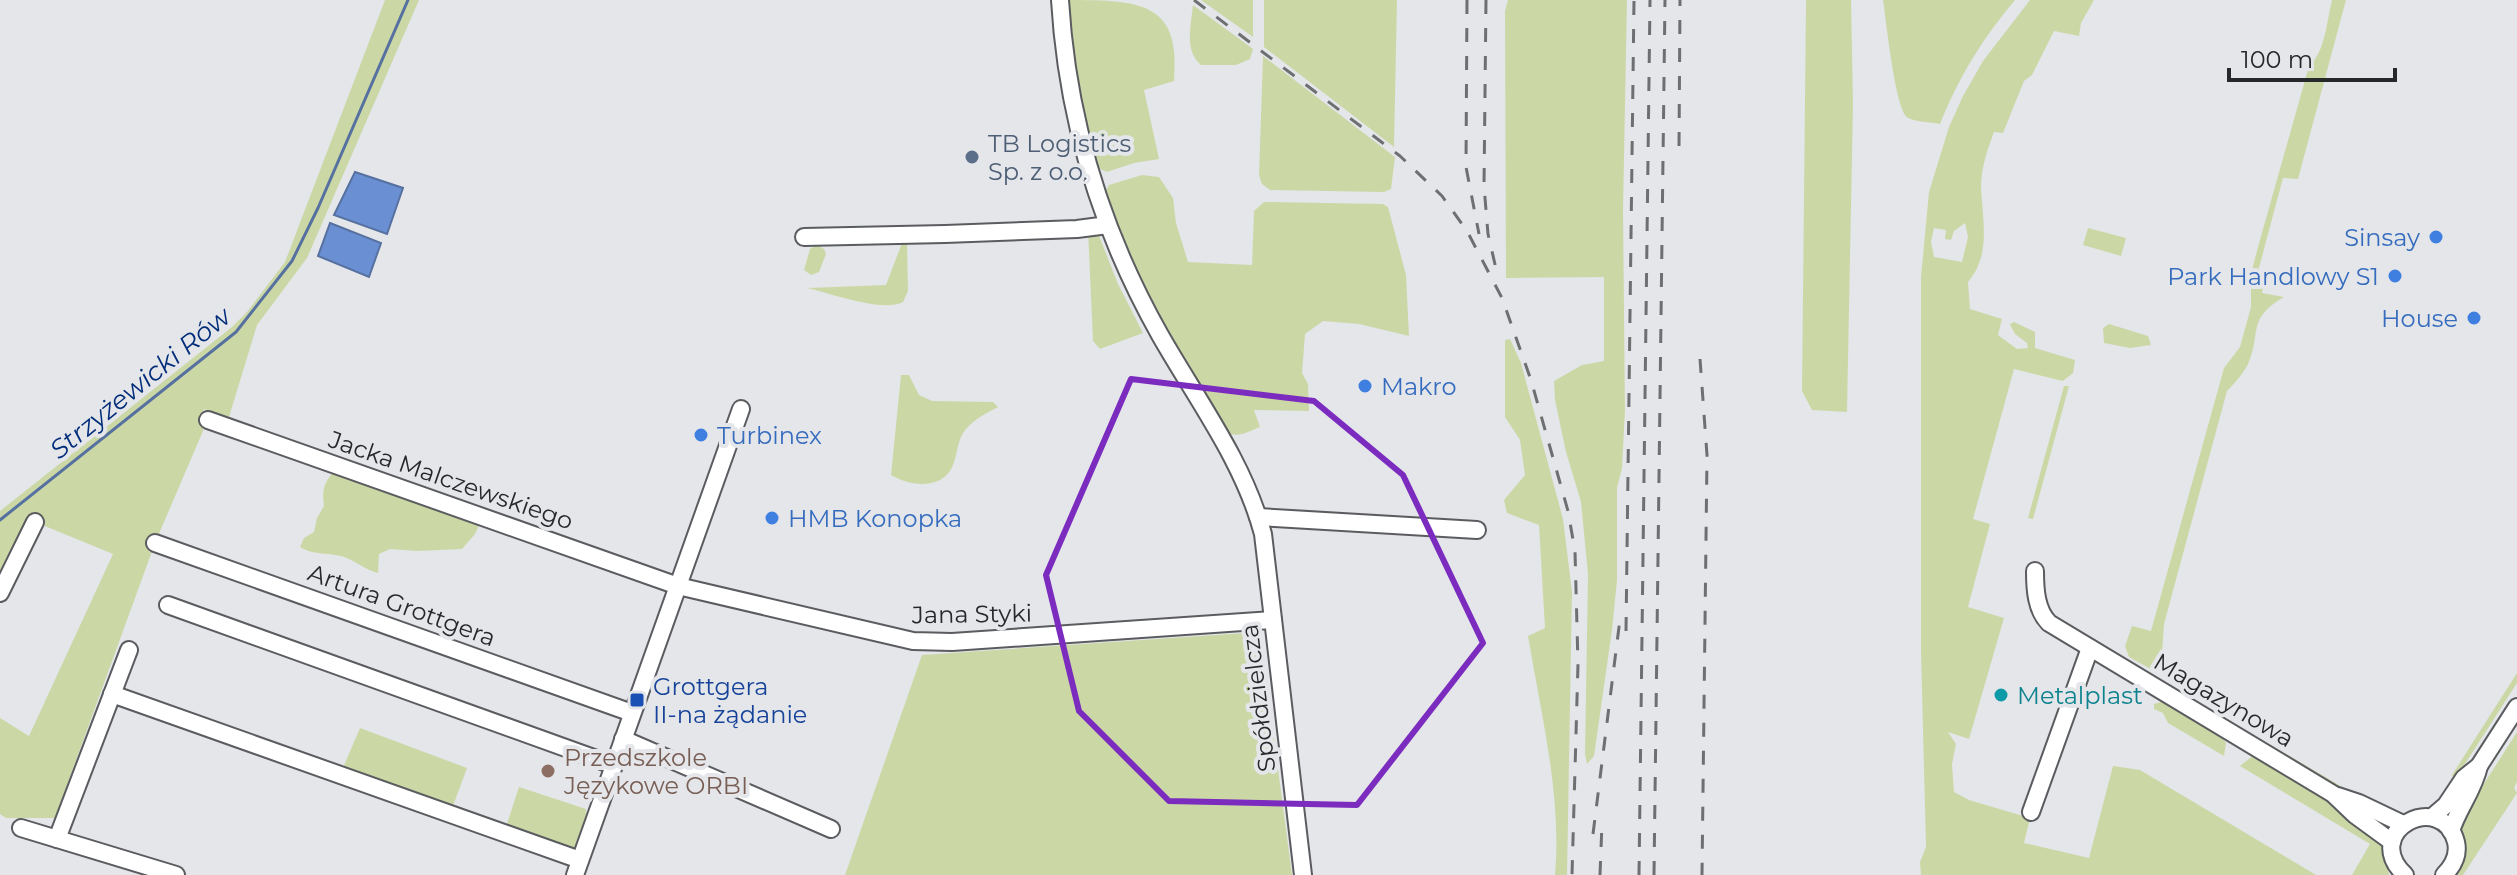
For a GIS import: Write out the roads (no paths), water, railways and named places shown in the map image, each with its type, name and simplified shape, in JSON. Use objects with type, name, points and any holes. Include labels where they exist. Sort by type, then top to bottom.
[{"type":"street","name":"Spółdzielcza","points":[[1060,0],[1069,81],[1081,141],[1108,225],[1138,293],[1213,424],[1258,517],[1263,534],[1303,875]]},
{"type":"street","points":[[804,237],[1006,232],[1108,225]]},
{"type":"street","points":[[112,694],[577,868],[741,409]]},
{"type":"street","name":"Jacka Malczewskiego","points":[[208,420],[678,586]]},
{"type":"street","points":[[1258,517],[1477,530]]},
{"type":"street","points":[[0,593],[35,522]]},
{"type":"street","name":"Artura Grottgera","points":[[155,543],[632,713]]},
{"type":"street","name":"Magazynowa","points":[[2035,571],[2042,616],[2333,794],[2403,824]]},
{"type":"street","name":"Jana Styki","points":[[678,586],[895,638],[931,643],[1273,620]]},
{"type":"street","points":[[168,605],[613,765]]},
{"type":"street","points":[[2031,812],[2090,648]]},
{"type":"street","points":[[57,839],[129,650]]},
{"type":"street","points":[[2432,817],[2446,805],[2464,778],[2479,766],[2517,707]]},
{"type":"street","points":[[623,739],[831,829]]},
{"type":"street","points":[[2451,831],[2475,784],[2479,766]]},
{"type":"street","name":"Magazynowa","points":[[2333,794],[2355,815],[2392,842]]},
{"type":"street","points":[[2399,873],[2392,855],[2392,842],[2403,824],[2417,817],[2432,817],[2443,822],[2451,831],[2457,849],[2451,867],[2444,875]]},
{"type":"street","points":[[21,828],[176,875]]},
{"type":"water","points":[[355,172],[403,188],[387,234],[334,215]]},
{"type":"water","points":[[330,223],[381,243],[369,277],[318,256]]},
{"type":"waterway","name":"Strzyżewicki Rów","points":[[0,520],[236,332],[292,261],[408,0]]},
{"type":"railway","points":[[1194,0],[1400,156],[1442,196],[1467,231],[1502,298],[1531,380],[1568,511],[1575,551],[1578,664],[1572,875]]},
{"type":"railway","points":[[1467,0],[1466,167],[1479,234]]},
{"type":"railway","points":[[1486,0],[1484,186],[1488,234],[1497,273]]},
{"type":"railway","points":[[1626,631],[1634,0]]},
{"type":"railway","points":[[1639,875],[1650,0]]},
{"type":"railway","points":[[1654,875],[1665,0]]},
{"type":"railway","points":[[1679,146],[1680,0]]},
{"type":"railway","points":[[1700,359],[1707,455],[1702,875]]},
{"type":"railway","points":[[1593,834],[1620,619]]},
{"type":"railway","points":[[1600,875],[1602,823]]},
{"type":"place","name":"TB Logistics Sp. z o.o.","points":[[972,157]]},
{"type":"place","name":"Sinsay","points":[[2436,237]]},
{"type":"place","name":"Park Handlowy S1","points":[[2395,276]]},
{"type":"place","name":"House","points":[[2474,318]]},
{"type":"place","name":"Makro","points":[[1365,386]]},
{"type":"place","name":"Turbinex","points":[[701,435]]},
{"type":"place","name":"HMB Konopka","points":[[772,518]]},
{"type":"place","name":"Metalplast","points":[[2001,695]]},
{"type":"place","name":"Grottgera II-na żądanie","points":[[637,700]]},
{"type":"place","name":"Przedszkole Językowe ORBI","points":[[548,771]]}]
